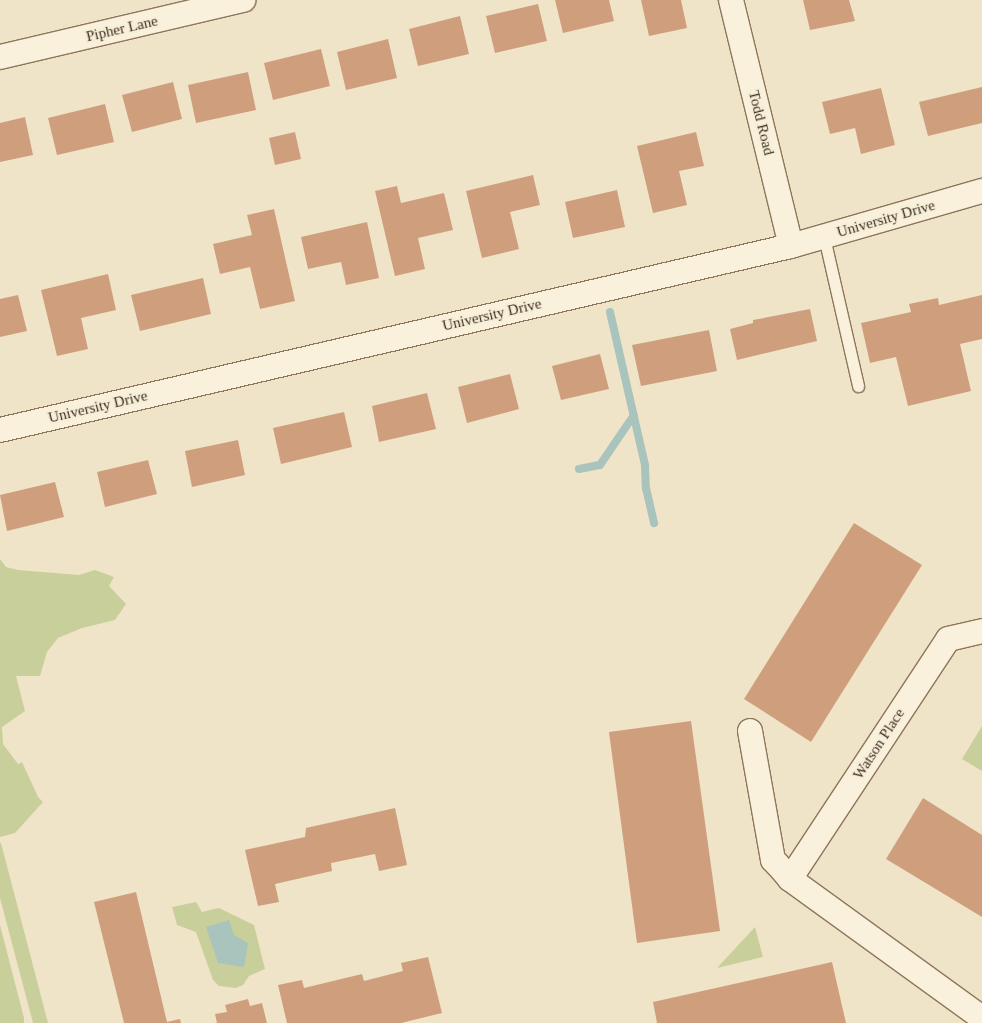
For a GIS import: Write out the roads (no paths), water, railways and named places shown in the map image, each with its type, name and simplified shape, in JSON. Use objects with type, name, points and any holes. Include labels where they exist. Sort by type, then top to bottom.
[{"type":"street","name":"Pipher Lane","points":[[0,57],[243,0]]},
{"type":"street","name":"Todd Road","points":[[731,0],[791,246]]},
{"type":"street","name":"University Drive","points":[[0,430],[791,246],[982,191]]},
{"type":"street","name":"Watson Place","points":[[790,879],[948,639],[982,631]]},
{"type":"street","points":[[750,731],[773,860],[790,879],[982,1018]]},
{"type":"lane","points":[[824,237],[858,386]]},
{"type":"water","points":[[229,920],[234,935],[248,943],[244,967],[218,963],[206,927]]},
{"type":"waterway","points":[[610,312],[645,465],[646,488],[654,523]]},
{"type":"waterway","points":[[579,469],[600,465],[634,415]]}]
